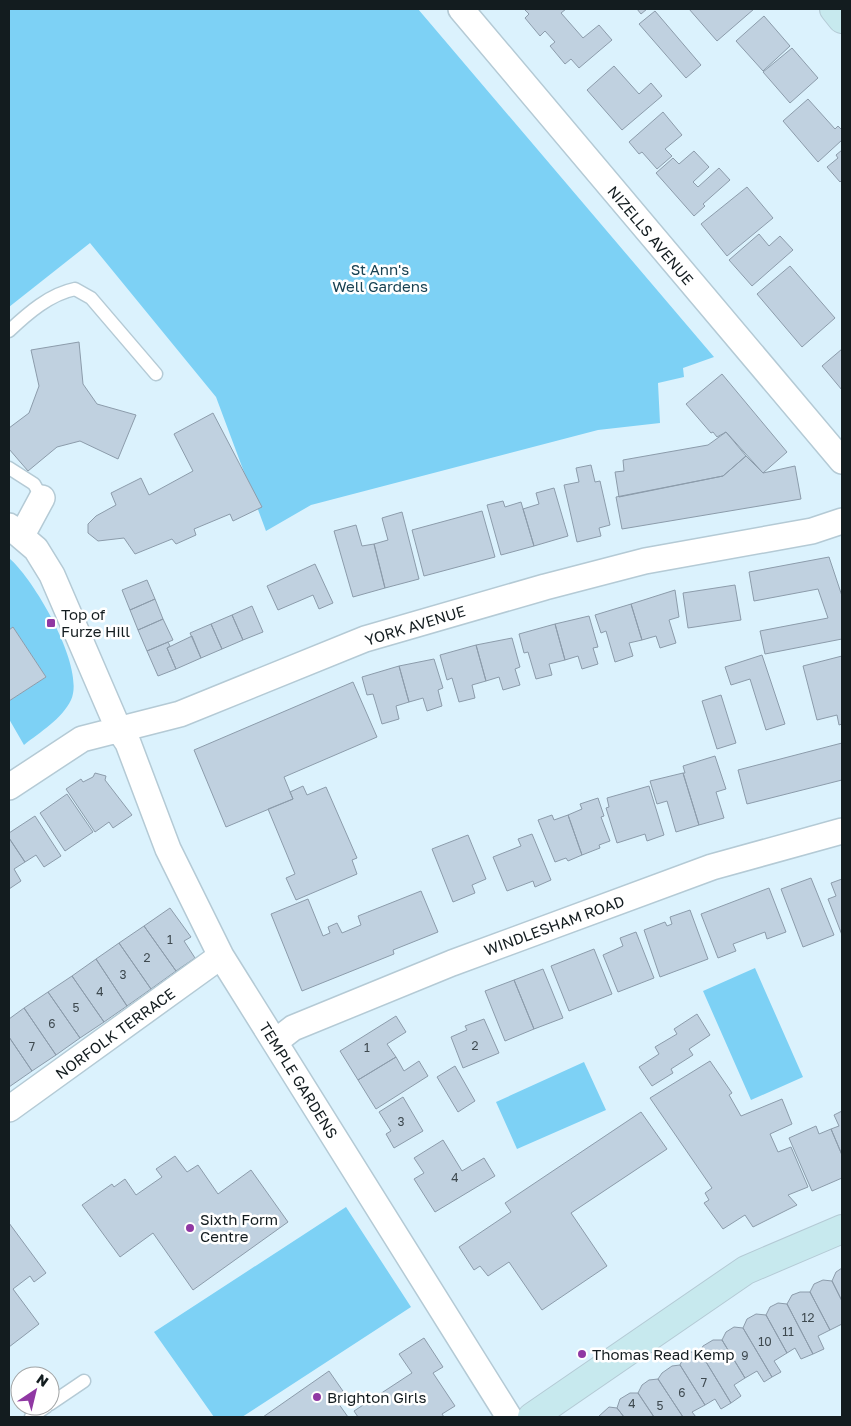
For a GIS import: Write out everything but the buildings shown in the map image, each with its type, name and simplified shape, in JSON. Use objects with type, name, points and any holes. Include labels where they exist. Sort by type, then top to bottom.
[{"type":"main road","points":[[834,9],[842,19]]},
{"type":"main road","points":[[532,1417],[746,1270],[842,1229]]},
{"type":"street","name":"NIZELLS AVENUE","points":[[461,9],[842,461]]},
{"type":"street","points":[[15,531],[42,498]]},
{"type":"street","name":"YORK AVENUE","points":[[9,787],[82,739],[118,728],[148,724],[180,714],[325,654],[407,626],[645,561],[812,531],[842,521]]},
{"type":"street","name":"TEMPLE GARDENS","points":[[15,531],[36,549],[52,575],[118,728],[128,743],[168,848],[222,956],[509,1417]]},
{"type":"street","name":"WINDLESHAM ROAD","points":[[275,1042],[293,1028],[462,959],[712,867],[842,832]]},
{"type":"street","name":"NORFOLK TERRACE","points":[[9,1110],[222,956]]},
{"type":"lane","points":[[9,330],[26,315],[62,292],[75,289],[91,298],[156,374]]},
{"type":"lane","points":[[9,468],[34,484],[42,498]]},
{"type":"lane","points":[[60,1397],[84,1381]]},
{"type":"green space","name":"St Ann's Well Gardens","points":[[9,9],[418,9],[714,357],[683,368],[684,377],[658,383],[660,423],[598,430],[311,505],[266,531],[216,397],[90,243],[9,307]]},
{"type":"green space","points":[[9,558],[31,585],[55,625],[65,647],[74,686],[71,700],[62,713],[24,745],[9,719],[9,701],[46,677],[13,627],[9,630]]},
{"type":"green space","points":[[755,968],[803,1077],[751,1100],[703,991]]},
{"type":"green space","points":[[584,1062],[606,1110],[517,1149],[496,1102]]},
{"type":"green space","points":[[346,1207],[411,1307],[242,1417],[214,1417],[154,1332]]},
{"type":"place","name":"Top of Furze Hill","points":[[51,623]]},
{"type":"place","name":"Sixth Form Centre","points":[[190,1228]]},
{"type":"place","name":"Thomas Read Kemp","points":[[582,1354]]},
{"type":"place","name":"Brighton Girls","points":[[317,1397]]}]
